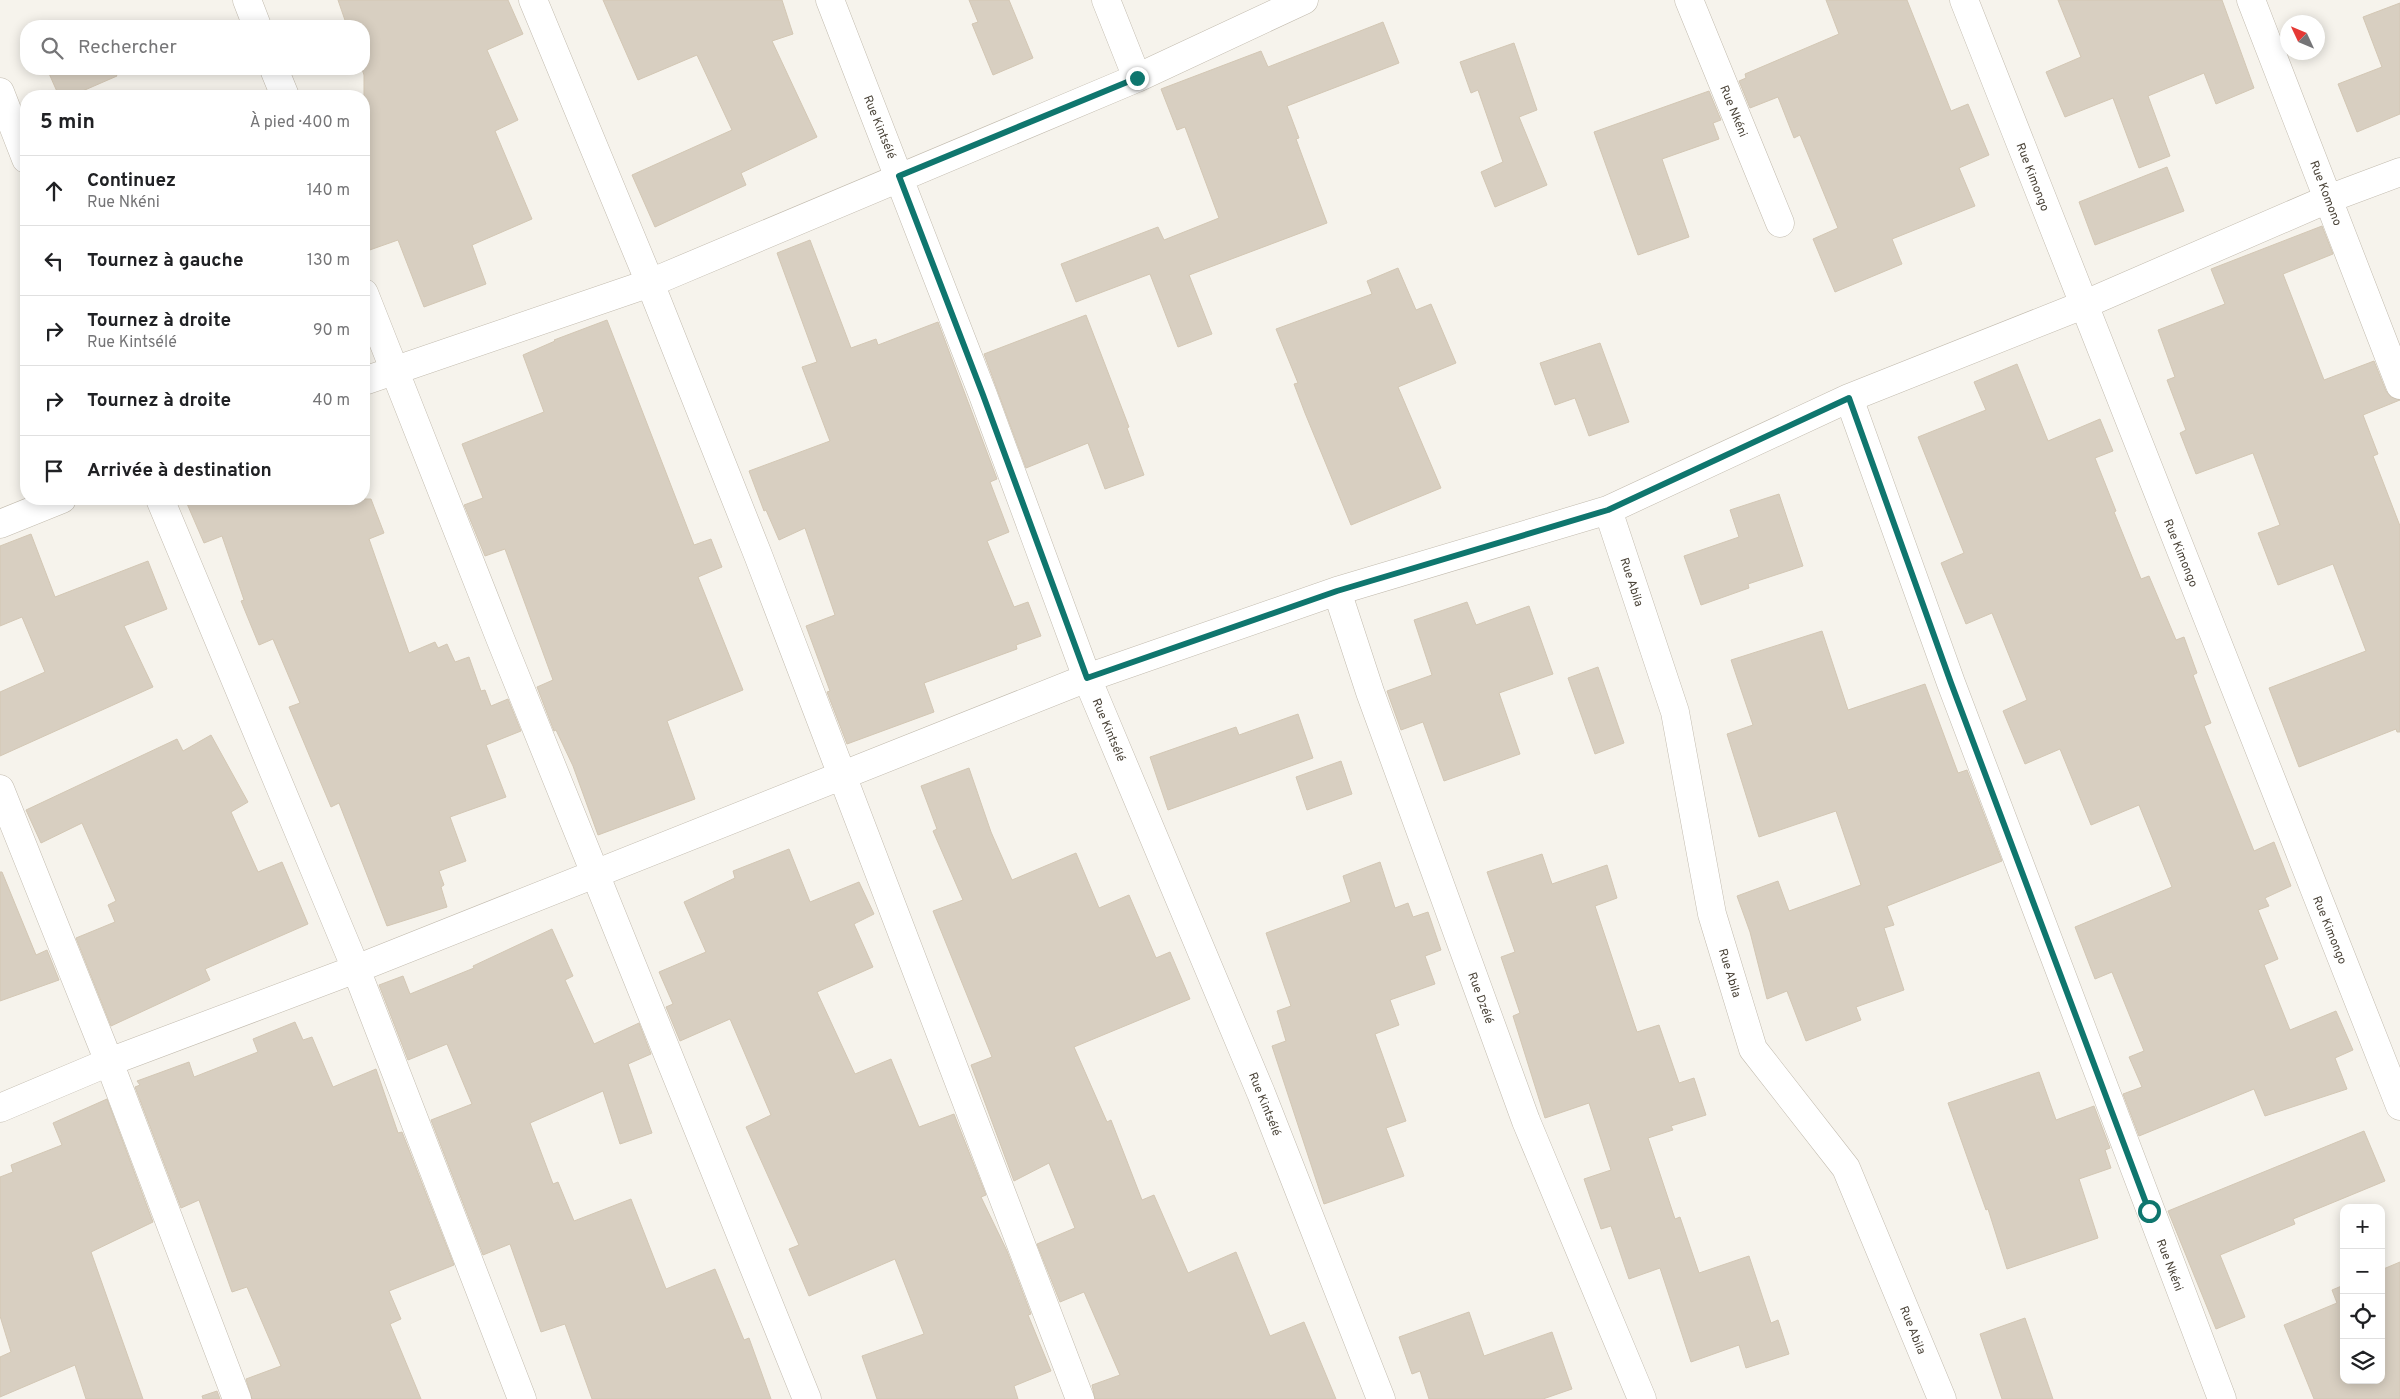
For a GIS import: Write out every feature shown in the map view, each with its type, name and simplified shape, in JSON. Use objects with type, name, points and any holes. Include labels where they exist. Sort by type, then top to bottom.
[{"type":"street","points":[[247,0],[255,20]]},
{"type":"street","points":[[533,0],[650,283],[844,776],[1080,1399]]},
{"type":"street","name":"Rue Kintsélé","points":[[830,0],[983,395],[1087,678],[1261,1093],[1381,1399]]},
{"type":"street","points":[[1106,0],[1137,78]]},
{"type":"street","points":[[370,379],[650,283],[899,176],[1137,78],[1304,0]]},
{"type":"street","name":"Rue Nkéni","points":[[1689,0],[1780,223]]},
{"type":"street","name":"Rue Kimongo","points":[[1964,0],[2400,1106]]},
{"type":"street","name":"Rue Komono","points":[[2252,0],[2400,385]]},
{"type":"street","points":[[276,75],[283,90]]},
{"type":"street","points":[[0,92],[20,144]]},
{"type":"street","points":[[0,1108],[109,1062],[356,969],[1087,678],[1337,591],[1608,510],[1849,398],[2083,305],[2328,199],[2400,172]]},
{"type":"street","points":[[370,308],[500,638],[808,1399]]},
{"type":"street","name":"Rue Nkéni","points":[[1849,398],[1951,683],[2222,1399]]},
{"type":"street","points":[[0,524],[47,505]]},
{"type":"street","points":[[163,505],[356,969],[522,1399]]},
{"type":"street","name":"Rue Abila","points":[[1608,510],[1675,712],[1712,914],[1754,1049],[1846,1168],[1942,1399]]},
{"type":"street","name":"Rue Dzélé","points":[[1337,591],[1370,692],[1526,1122],[1642,1399]]},
{"type":"street","points":[[0,789],[109,1062],[237,1399]]},
{"type":"building","points":[[338,0],[508,0],[523,34],[487,50],[518,120],[495,131],[532,219],[472,245],[486,284],[424,307],[398,240],[370,250],[370,90],[364,90],[364,75],[370,75],[370,20],[345,20]]},
{"type":"building","points":[[603,0],[782,0],[793,34],[772,41],[817,137],[741,173],[746,185],[655,227],[632,175],[732,130],[697,55],[638,80]]},
{"type":"building","points":[[969,0],[1009,0],[1033,58],[993,75],[972,24],[978,22]]},
{"type":"building","points":[[1826,0],[1907,0],[1951,111],[1968,104],[1989,155],[1959,168],[1975,206],[1892,239],[1902,264],[1835,292],[1813,239],[1838,228],[1800,135],[1794,138],[1778,97],[1750,108],[1739,81],[1746,78],[1745,74],[1839,34]]},
{"type":"building","points":[[2058,0],[2222,0],[2254,88],[2216,104],[2204,73],[2148,96],[2170,156],[2139,168],[2113,98],[2065,117],[2046,72],[2081,57]]},
{"type":"building","points":[[2400,3],[2400,114],[2357,132],[2338,84],[2382,67],[2363,17]]},
{"type":"building","points":[[1383,22],[1399,63],[1287,106],[1299,138],[1296,139],[1327,223],[1189,275],[1212,334],[1178,347],[1150,274],[1076,302],[1061,264],[1158,227],[1164,240],[1219,218],[1185,127],[1177,130],[1161,89],[1261,51],[1268,67]]},
{"type":"building","points":[[1514,43],[1537,110],[1519,117],[1547,185],[1495,207],[1481,172],[1503,162],[1478,90],[1471,93],[1460,62]]},
{"type":"building","points":[[50,75],[117,76],[85,90],[56,90]]},
{"type":"building","points":[[1709,91],[1721,120],[1713,123],[1719,139],[1662,159],[1689,237],[1638,255],[1594,132]]},
{"type":"building","points":[[2167,167],[2184,211],[2095,245],[2079,202]]},
{"type":"building","points":[[2322,226],[2333,254],[2283,274],[2324,380],[2374,361],[2386,391],[2391,397],[2400,400],[2363,415],[2378,454],[2373,456],[2400,526],[2400,732],[2397,732],[2396,729],[2299,767],[2269,688],[2366,651],[2333,564],[2278,585],[2258,533],[2280,525],[2253,453],[2196,474],[2180,433],[2186,430],[2167,380],[2175,377],[2158,330],[2225,304],[2211,269]]},
{"type":"building","points":[[810,240],[851,348],[876,339],[878,345],[938,322],[997,479],[990,482],[1009,532],[987,541],[1014,607],[1028,602],[1041,636],[1016,645],[1017,649],[924,683],[934,712],[847,744],[827,692],[830,691],[806,626],[835,615],[805,528],[779,540],[766,510],[764,511],[749,471],[830,441],[802,367],[817,362],[777,253]]},
{"type":"building","points":[[1398,268],[1416,310],[1431,304],[1456,363],[1398,387],[1441,488],[1351,525],[1305,413],[1294,384],[1298,383],[1276,329],[1372,294],[1367,281]]},
{"type":"building","points":[[1086,315],[1129,427],[1127,428],[1144,475],[1105,489],[1088,443],[1026,468],[984,354]]},
{"type":"building","points":[[607,320],[694,545],[711,539],[722,567],[698,577],[743,690],[667,721],[695,799],[598,835],[573,766],[556,730],[554,731],[537,687],[553,680],[505,549],[485,556],[464,505],[483,498],[462,444],[544,412],[523,355],[554,340]]},
{"type":"building","points":[[1600,343],[1629,422],[1589,436],[1575,398],[1555,405],[1540,363]]},
{"type":"building","points":[[2017,364],[2048,441],[2100,419],[2113,451],[2095,458],[2141,579],[2149,576],[2176,640],[2184,637],[2197,673],[2193,675],[2211,723],[2204,726],[2254,851],[2274,842],[2291,886],[2265,898],[2269,906],[2258,910],[2278,959],[2264,965],[2290,1030],[2336,1011],[2353,1050],[2335,1058],[2347,1089],[2265,1116],[2254,1089],[2139,1136],[2123,1094],[2142,1087],[2129,1057],[2144,1051],[2112,972],[2095,979],[2075,927],[2172,887],[2139,805],[2091,825],[2060,749],[2025,764],[2003,711],[2027,700],[1992,613],[1966,624],[1941,563],[1964,553],[1918,437],[1986,410],[1974,382]]},
{"type":"building","points":[[1779,494],[1803,566],[1748,584],[1749,588],[1701,605],[1684,556],[1739,537],[1730,510]]},
{"type":"building","points":[[371,499],[384,533],[369,539],[409,653],[435,642],[438,648],[447,644],[455,662],[469,657],[481,691],[485,690],[491,706],[508,699],[521,731],[486,745],[506,797],[450,817],[466,861],[439,871],[444,885],[441,887],[447,907],[387,926],[339,803],[331,807],[289,707],[300,703],[273,639],[259,645],[241,601],[244,600],[222,536],[204,543],[188,505],[370,505]]},
{"type":"building","points":[[31,534],[55,597],[148,561],[167,609],[124,626],[153,687],[0,756],[0,692],[45,672],[22,617],[0,626],[0,546]]},
{"type":"building","points":[[1467,602],[1476,625],[1529,606],[1553,674],[1499,693],[1520,754],[1444,781],[1423,722],[1401,730],[1387,691],[1432,675],[1414,620]]},
{"type":"building","points":[[1822,631],[1848,710],[1925,684],[1958,773],[1967,770],[2002,861],[1887,906],[1894,925],[1884,928],[1904,990],[1856,1007],[1861,1020],[1806,1041],[1787,991],[1767,999],[1750,932],[1737,896],[1778,881],[1789,911],[1861,885],[1836,811],[1759,837],[1727,734],[1753,725],[1731,660]]},
{"type":"building","points":[[1598,667],[1624,743],[1595,754],[1568,678]]},
{"type":"building","points":[[1298,714],[1313,758],[1168,810],[1150,757],[1236,727],[1239,735]]},
{"type":"building","points":[[211,735],[248,802],[231,812],[258,872],[282,862],[308,924],[205,969],[210,980],[111,1026],[76,938],[115,922],[108,905],[116,901],[82,823],[41,843],[26,810],[177,739],[183,751]]},
{"type":"building","points":[[1341,761],[1352,794],[1307,810],[1296,777]]},
{"type":"building","points":[[969,768],[991,832],[1012,880],[1076,853],[1099,908],[1129,895],[1156,958],[1170,952],[1190,999],[1074,1047],[1107,1122],[1111,1120],[1142,1200],[1154,1195],[1188,1273],[1236,1252],[1270,1336],[1304,1322],[1336,1399],[1095,1399],[1092,1385],[1120,1375],[1084,1292],[1060,1302],[1037,1244],[1075,1228],[1049,1163],[1014,1181],[971,1065],[992,1057],[933,911],[963,900],[933,831],[937,829],[921,786]]},
{"type":"building","points":[[789,849],[810,902],[859,882],[874,914],[854,924],[873,967],[817,992],[855,1074],[891,1059],[919,1127],[954,1114],[986,1195],[981,1197],[1007,1251],[1031,1314],[1028,1315],[1051,1371],[1014,1386],[1018,1399],[877,1399],[862,1356],[924,1334],[895,1259],[809,1296],[789,1249],[799,1245],[746,1127],[771,1115],[730,1019],[680,1041],[666,1007],[673,1004],[659,972],[706,952],[684,902],[735,878],[733,871]]},
{"type":"building","points":[[1542,854],[1552,884],[1607,865],[1617,898],[1595,906],[1637,1032],[1659,1025],[1679,1083],[1694,1078],[1706,1115],[1671,1126],[1673,1130],[1648,1138],[1675,1219],[1680,1217],[1699,1273],[1749,1256],[1771,1323],[1778,1320],[1789,1354],[1746,1368],[1739,1345],[1691,1362],[1660,1268],[1629,1279],[1611,1226],[1601,1229],[1584,1179],[1611,1170],[1589,1103],[1545,1118],[1513,1016],[1520,1013],[1501,957],[1515,952],[1487,872]]},
{"type":"building","points":[[1380,862],[1395,908],[1408,903],[1413,917],[1428,912],[1441,950],[1425,956],[1435,984],[1390,1000],[1399,1025],[1375,1034],[1406,1121],[1386,1128],[1404,1176],[1324,1204],[1272,1046],[1286,1041],[1277,1011],[1291,1006],[1266,933],[1351,902],[1343,876]]},
{"type":"building","points":[[0,872],[2,872],[36,955],[47,950],[59,980],[0,1001]]},
{"type":"building","points":[[552,929],[573,976],[565,980],[594,1044],[639,1023],[651,1054],[628,1064],[652,1133],[620,1144],[603,1091],[530,1123],[553,1184],[558,1182],[574,1221],[631,1199],[666,1289],[715,1269],[744,1340],[749,1338],[771,1399],[592,1399],[565,1324],[541,1332],[510,1244],[483,1255],[431,1120],[472,1104],[447,1044],[408,1060],[379,985],[403,976],[410,994],[474,968],[473,966]]},
{"type":"building","points":[[295,1022],[303,1040],[312,1037],[333,1087],[376,1069],[398,1133],[402,1132],[454,1265],[389,1291],[401,1319],[390,1324],[421,1399],[252,1399],[246,1379],[281,1366],[247,1287],[232,1292],[199,1200],[181,1208],[135,1087],[140,1085],[137,1081],[189,1062],[194,1077],[258,1052],[253,1039]]},
{"type":"building","points":[[2039,1072],[2056,1120],[2094,1106],[2110,1148],[2105,1150],[2111,1168],[2079,1179],[2098,1238],[2007,1269],[1988,1209],[1986,1210],[1948,1103]]},
{"type":"building","points":[[107,1099],[153,1222],[91,1252],[143,1399],[86,1399],[75,1365],[0,1397],[0,1357],[11,1352],[0,1316],[0,1177],[13,1172],[11,1165],[62,1145],[53,1123]]},
{"type":"building","points":[[2364,1131],[2385,1181],[2293,1219],[2295,1224],[2220,1255],[2245,1317],[2216,1329],[2168,1211]]},
{"type":"building","points":[[2400,1262],[2400,1399],[2314,1399],[2284,1325],[2337,1303],[2332,1290],[2340,1287],[2340,1384],[2385,1384],[2385,1268]]},
{"type":"building","points":[[1469,1312],[1484,1356],[1552,1332],[1572,1389],[1543,1399],[1429,1399],[1420,1371],[1412,1374],[1399,1337]]},
{"type":"building","points":[[2025,1318],[2053,1399],[2002,1399],[1980,1334]]},
{"type":"building","points":[[217,1391],[220,1399],[203,1399],[202,1396]]},
{"type":"route","points":[[1137,78],[899,176],[983,395],[1087,678],[1337,591],[1608,510],[1849,398],[1951,683],[2149,1211]]}]
